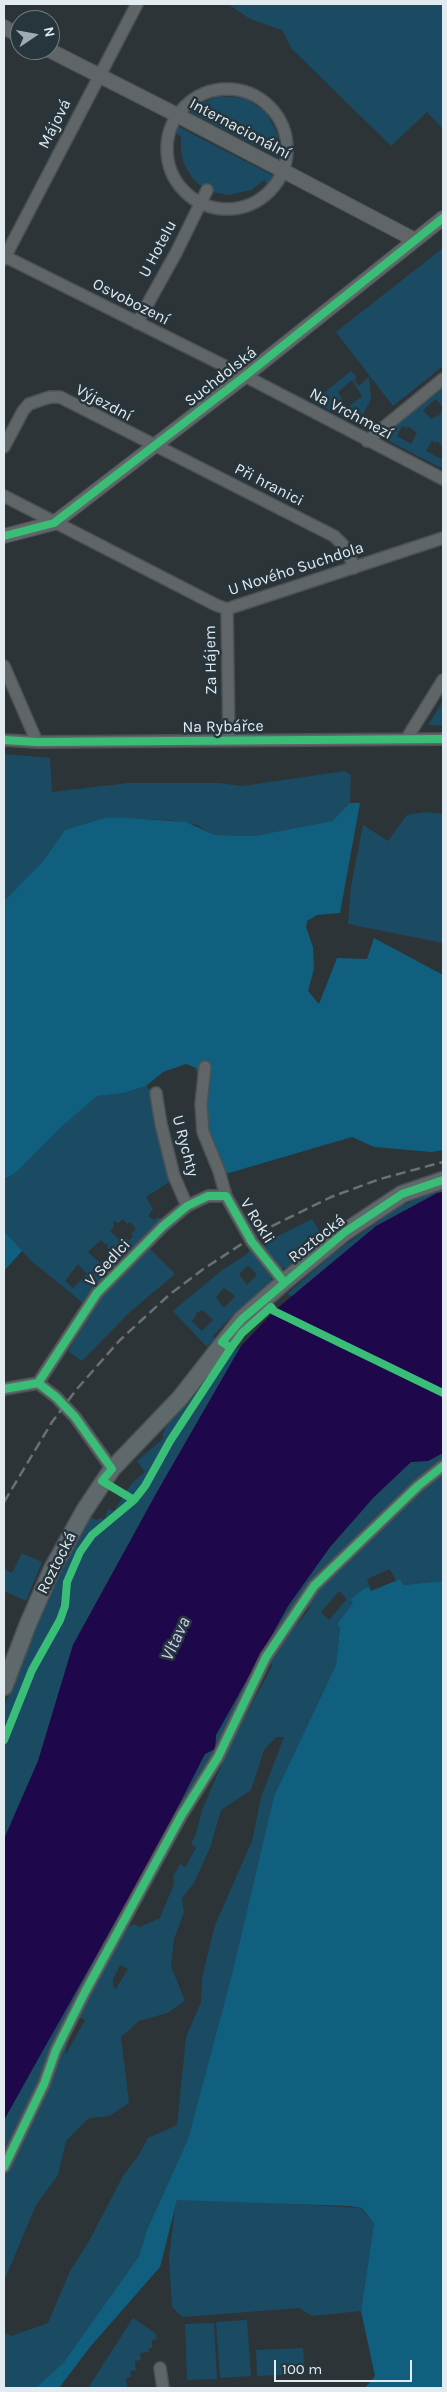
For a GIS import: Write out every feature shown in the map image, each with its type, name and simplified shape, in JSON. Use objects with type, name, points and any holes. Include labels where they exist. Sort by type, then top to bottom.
[{"type":"main road","name":"Roztocká","points":[[4,1687],[28,1624],[52,1569],[84,1511],[112,1469],[180,1398],[242,1319],[284,1282],[345,1232],[402,1194],[443,1180]]},
{"type":"street","name":"Májová","points":[[4,257],[137,4]]},
{"type":"street","name":"Internacionální","points":[[60,56],[415,240]]},
{"type":"street","points":[[230,89],[254,95],[272,108],[283,127],[287,149],[283,171],[270,191],[250,205],[225,210],[200,204],[180,188],[168,165],[167,139],[177,115],[195,98],[209,91],[230,89]]},
{"type":"street","name":"U Hotelu","points":[[136,323],[176,253],[207,190]]},
{"type":"street","name":"Suchdolská","points":[[4,536],[54,523],[245,376],[443,218]]},
{"type":"street","name":"Osvobození","points":[[4,257],[245,376]]},
{"type":"street","name":"Na Vrchmezí","points":[[245,376],[443,479]]},
{"type":"street","points":[[367,440],[443,379]]},
{"type":"street","name":"Výjezdní","points":[[4,447],[23,410],[29,404],[50,397],[60,398],[154,447]]},
{"type":"street","name":"Při hranici","points":[[154,447],[169,452],[334,536],[347,550],[354,568]]},
{"type":"street","name":"U Nového Suchdola","points":[[4,496],[227,609],[443,538]]},
{"type":"street","name":"Za Hájem","points":[[227,609],[229,741]]},
{"type":"street","points":[[4,666],[37,742]]},
{"type":"street","points":[[407,738],[443,680]]},
{"type":"street","name":"Na Rybářce","points":[[4,740],[37,742],[443,739]]},
{"type":"street","name":"V Rokli","points":[[204,1067],[201,1104],[203,1132],[219,1171],[226,1196],[252,1242],[284,1282]]},
{"type":"street","name":"U Rychty","points":[[156,1094],[161,1124],[174,1176],[187,1206]]},
{"type":"street","name":"V Sedlci","points":[[38,1383],[97,1293],[163,1226],[187,1206],[208,1196],[226,1196]]},
{"type":"street","points":[[4,1389],[38,1383],[56,1397],[75,1417],[112,1469]]},
{"type":"street","points":[[4,2167],[44,2084],[56,2050],[85,1992],[181,1816],[218,1757],[266,1657],[314,1586],[411,1493],[443,1466]]},
{"type":"street","points":[[160,2368],[163,2388]]},
{"type":"shaded area","points":[[228,4],[443,4],[443,129],[427,112],[391,146],[292,49],[282,30],[250,19]]},
{"type":"shaded area","points":[[218,96],[245,98],[266,112],[278,135],[279,158],[190,112],[202,103]]},
{"type":"shaded area","points":[[177,126],[274,176],[269,186],[264,180],[251,190],[229,195],[212,192],[200,185],[193,179],[184,164],[181,151],[181,136],[175,133]]},
{"type":"shaded area","points":[[443,248],[443,366],[393,406],[336,332]]},
{"type":"shaded area","points":[[351,371],[357,378],[354,380],[359,386],[369,377],[371,399],[358,424],[313,402]],"holes":[[[352,380],[362,396],[347,408],[338,392]]]},
{"type":"shaded area","points":[[443,385],[443,408],[436,399],[423,410],[431,419],[441,414],[440,412],[443,409],[443,447],[437,441],[436,443],[432,441],[426,451],[441,459],[443,454],[443,469],[389,441],[384,434]],"holes":[[[402,426],[407,428],[408,426],[417,433],[411,444],[397,436]]]},
{"type":"shaded area","points":[[443,701],[443,726],[428,725]]},
{"type":"shaded area","points":[[4,754],[50,758],[52,792],[128,783],[219,783],[242,786],[345,771],[351,775],[350,803],[332,821],[254,836],[214,835],[197,825],[169,820],[104,818],[65,830],[43,861],[4,901]]},
{"type":"shaded area","points":[[350,803],[360,803],[340,913],[317,915],[307,921],[306,927],[313,947],[314,969],[308,991],[319,1004],[337,958],[367,959],[374,938],[443,975],[443,1150],[432,1152],[374,1147],[352,1137],[222,1175],[204,1123],[204,1100],[196,1068],[186,1064],[163,1072],[146,1086],[124,1093],[97,1096],[58,1130],[17,1172],[4,1179],[4,901],[43,861],[65,830],[104,818],[127,818],[186,822],[215,835],[254,836],[332,821]]},
{"type":"shaded area","points":[[426,812],[443,814],[443,943],[348,924],[351,886],[363,825],[388,841],[407,815]]},
{"type":"shaded area","points":[[146,1086],[154,1094],[174,1179],[146,1197],[153,1209],[148,1216],[154,1220],[158,1217],[161,1220],[91,1291],[83,1303],[30,1260],[4,1231],[4,1179],[17,1172],[58,1130],[97,1096],[124,1093]],"holes":[[[123,1219],[127,1224],[130,1222],[136,1229],[131,1234],[133,1236],[129,1241],[126,1238],[122,1242],[110,1231],[114,1227],[113,1221],[119,1223]],[[101,1240],[106,1245],[108,1243],[107,1247],[112,1252],[109,1254],[112,1258],[106,1264],[103,1260],[100,1263],[88,1252]],[[78,1264],[87,1274],[73,1288],[65,1281]]]},
{"type":"shaded area","points":[[443,1188],[443,1192],[437,1193],[294,1297],[287,1294],[334,1253],[400,1206]]},
{"type":"shaded area","points":[[312,1219],[324,1239],[286,1268],[280,1268],[262,1244]]},
{"type":"shaded area","points":[[4,1231],[22,1251],[4,1271]]},
{"type":"shaded area","points":[[148,1247],[175,1274],[131,1311],[82,1361],[68,1351],[99,1301]]},
{"type":"shaded area","points":[[251,1248],[271,1276],[271,1281],[226,1322],[213,1336],[215,1338],[207,1347],[173,1311],[221,1271],[247,1254]],"holes":[[[248,1265],[257,1275],[247,1285],[239,1274]],[[224,1288],[235,1296],[224,1308],[216,1297]],[[203,1310],[213,1320],[202,1331],[192,1321],[196,1313]]]},
{"type":"shaded area","points":[[241,1346],[157,1492],[73,1645],[38,1761],[4,1839],[4,1707],[56,1576],[90,1517],[96,1520],[102,1518],[104,1520],[108,1509],[114,1511],[131,1484],[145,1472],[137,1461],[164,1438],[162,1435],[172,1416],[226,1348],[234,1350]]},
{"type":"shaded area","points":[[443,1453],[443,1461],[313,1583],[217,1753],[184,1805],[4,2162],[4,2120],[205,1754],[215,1749],[216,1735],[288,1606],[330,1547],[374,1497],[411,1462],[428,1461]]},
{"type":"shaded area","points":[[443,1469],[443,1581],[402,1585],[400,1579],[396,1581],[390,1569],[367,1579],[370,1587],[350,1601],[353,1603],[337,1624],[340,1628],[336,1665],[274,1796],[232,1974],[188,2139],[147,2230],[139,2256],[64,2362],[36,2388],[4,2388],[4,2332],[11,2336],[48,2323],[70,2271],[89,2241],[123,2176],[138,2156],[148,2138],[177,2125],[186,2037],[201,2002],[202,1978],[215,1925],[252,1841],[261,1797],[284,1737],[276,1737],[264,1750],[251,1790],[221,1810],[210,1848],[194,1883],[182,1898],[184,1912],[174,1939],[171,1966],[185,2001],[167,2013],[139,2021],[121,2037],[129,2103],[109,2116],[89,2118],[66,2141],[58,2175],[36,2205],[4,2281],[4,2171],[71,2031],[66,2054],[85,2020],[75,2015],[122,1930],[134,1924],[140,1927],[160,1918],[174,1884],[173,1877],[180,1864],[185,1867],[196,1848],[191,1844],[196,1834],[202,1810],[232,1741],[272,1666],[270,1659],[309,1609],[313,1594]],"holes":[[[339,1591],[347,1599],[329,1620],[321,1612]],[[120,1965],[128,1969],[116,1989],[113,1987],[113,1979]]]},
{"type":"shaded area","points":[[22,1553],[42,1562],[26,1601],[4,1591],[4,1569],[12,1573]]},
{"type":"shaded area","points":[[400,1579],[403,1585],[443,1581],[443,2388],[365,2388],[375,2376],[361,2311],[374,2224],[362,2208],[177,2200],[160,2267],[90,2347],[59,2388],[36,2388],[64,2362],[139,2256],[147,2230],[188,2139],[232,1974],[274,1796],[336,1665],[340,1628],[337,1624],[353,1603],[350,1600],[365,1588],[369,1587],[371,1591]]},
{"type":"shaded area","points":[[202,2199],[361,2208],[374,2224],[361,2311],[312,2316],[299,2308],[183,2317],[172,2307],[169,2258],[176,2200]]},
{"type":"shaded area","points":[[133,2318],[155,2333],[157,2339],[152,2340],[152,2348],[149,2348],[149,2352],[140,2353],[141,2360],[135,2361],[136,2370],[130,2371],[131,2377],[126,2378],[127,2388],[88,2388]]},
{"type":"shaded area","points":[[247,2320],[251,2376],[220,2378],[216,2322]]},
{"type":"shaded area","points":[[214,2323],[217,2379],[187,2380],[185,2324]]},
{"type":"shaded area","points":[[303,2348],[305,2374],[257,2376],[256,2350]]},
{"type":"water","name":"Vltava","points":[[443,1192],[443,1453],[428,1461],[411,1462],[374,1497],[330,1547],[288,1606],[216,1735],[215,1749],[205,1754],[160,1842],[4,2120],[4,1839],[38,1761],[73,1645],[157,1492],[241,1346],[274,1311],[376,1226],[437,1193]]},
{"type":"ferry route","points":[[274,1311],[443,1393]]},
{"type":"railway","points":[[4,1502],[52,1422],[76,1390],[120,1340],[169,1295],[202,1270],[260,1232],[331,1197],[380,1179],[443,1162]]},
{"type":"cycle path","points":[[4,536],[54,523],[245,376],[443,218]]},
{"type":"cycle path","points":[[4,740],[37,742],[443,739]]},
{"type":"cycle path","points":[[231,1348],[222,1342],[242,1319],[345,1232],[402,1194],[443,1180]]},
{"type":"cycle path","points":[[4,1389],[38,1383],[97,1293],[163,1226],[187,1206],[208,1196],[226,1196],[252,1242],[284,1282]]},
{"type":"cycle path","points":[[4,1740],[32,1670],[60,1620],[65,1606],[67,1582],[80,1552],[92,1535],[134,1500],[145,1486],[170,1441],[231,1348],[242,1333],[271,1307],[274,1311],[443,1393]]},
{"type":"cycle path","points":[[38,1383],[56,1397],[75,1417],[112,1469],[102,1481],[134,1500]]},
{"type":"cycle path","points":[[4,2167],[44,2084],[56,2050],[85,1992],[181,1816],[218,1757],[266,1657],[314,1586],[418,1486],[443,1466]]}]
